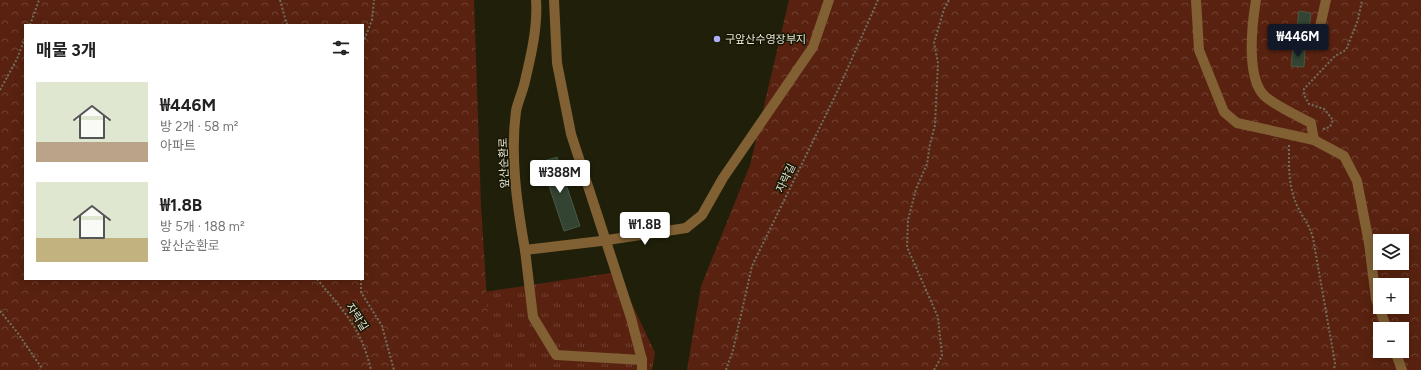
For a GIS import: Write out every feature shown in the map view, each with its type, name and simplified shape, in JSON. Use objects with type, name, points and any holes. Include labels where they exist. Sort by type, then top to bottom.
[{"type":"street","name":"앞산순환로","points":[[536,0],[537,12],[525,82],[517,109],[515,136],[518,211],[525,250],[533,317],[556,355],[642,365]]},
{"type":"street","points":[[554,0],[557,63],[571,134],[631,318],[642,365]]},
{"type":"street","points":[[525,250],[601,241],[686,228],[702,215],[723,178],[813,47],[829,0]]},
{"type":"street","points":[[1196,0],[1199,50],[1224,112],[1237,123],[1289,134],[1313,136],[1344,156],[1357,182],[1369,243],[1376,299],[1384,322]]},
{"type":"street","points":[[1256,0],[1252,25],[1253,62],[1257,88],[1266,98],[1311,123],[1313,136]]},
{"type":"street","points":[[1316,44],[1326,0]]},
{"type":"street","points":[[1398,358],[1402,370]]},
{"type":"path","points":[[30,24],[39,0]]},
{"type":"path","points":[[280,0],[286,24]]},
{"type":"path","points":[[364,40],[372,20],[374,0]]},
{"type":"path","name":"자락길","points":[[726,370],[733,350],[752,266],[838,90],[878,0]]},
{"type":"path","points":[[934,370],[942,356],[938,317],[907,247],[908,220],[916,189],[927,164],[930,144],[936,125],[938,63],[934,43],[944,10],[949,0]]},
{"type":"path","points":[[1313,136],[1330,127],[1333,120],[1324,109],[1309,104],[1304,95],[1304,89],[1335,56],[1346,50],[1358,20],[1362,0]]},
{"type":"path","points":[[0,90],[17,59],[24,41]]},
{"type":"path","points":[[1289,134],[1289,177],[1295,202],[1310,226],[1313,238],[1335,363],[1334,370]]},
{"type":"path","name":"자락길","points":[[318,280],[342,307],[357,331],[366,348],[371,370]]},
{"type":"path","points":[[361,280],[361,292],[382,326],[394,370]]},
{"type":"path","points":[[0,312],[26,344],[41,367],[40,370]]},
{"type":"green space","points":[[0,0],[474,0],[481,205],[491,365],[484,370],[0,370]]},
{"type":"green space","points":[[789,0],[1421,0],[1421,370],[687,370],[701,286],[750,165]]},
{"type":"green space","points":[[617,272],[655,353],[652,370],[472,370],[471,294]]},
{"type":"building","points":[[1299,11],[1311,13],[1309,30],[1297,28]]},
{"type":"building","points":[[1296,31],[1308,32],[1307,49],[1294,47]]},
{"type":"building","points":[[1293,49],[1305,50],[1304,67],[1291,66]]},
{"type":"building","points":[[557,157],[580,226],[564,231],[541,162]]},
{"type":"place","name":"구앞산수영장부지","points":[[717,39]]}]
